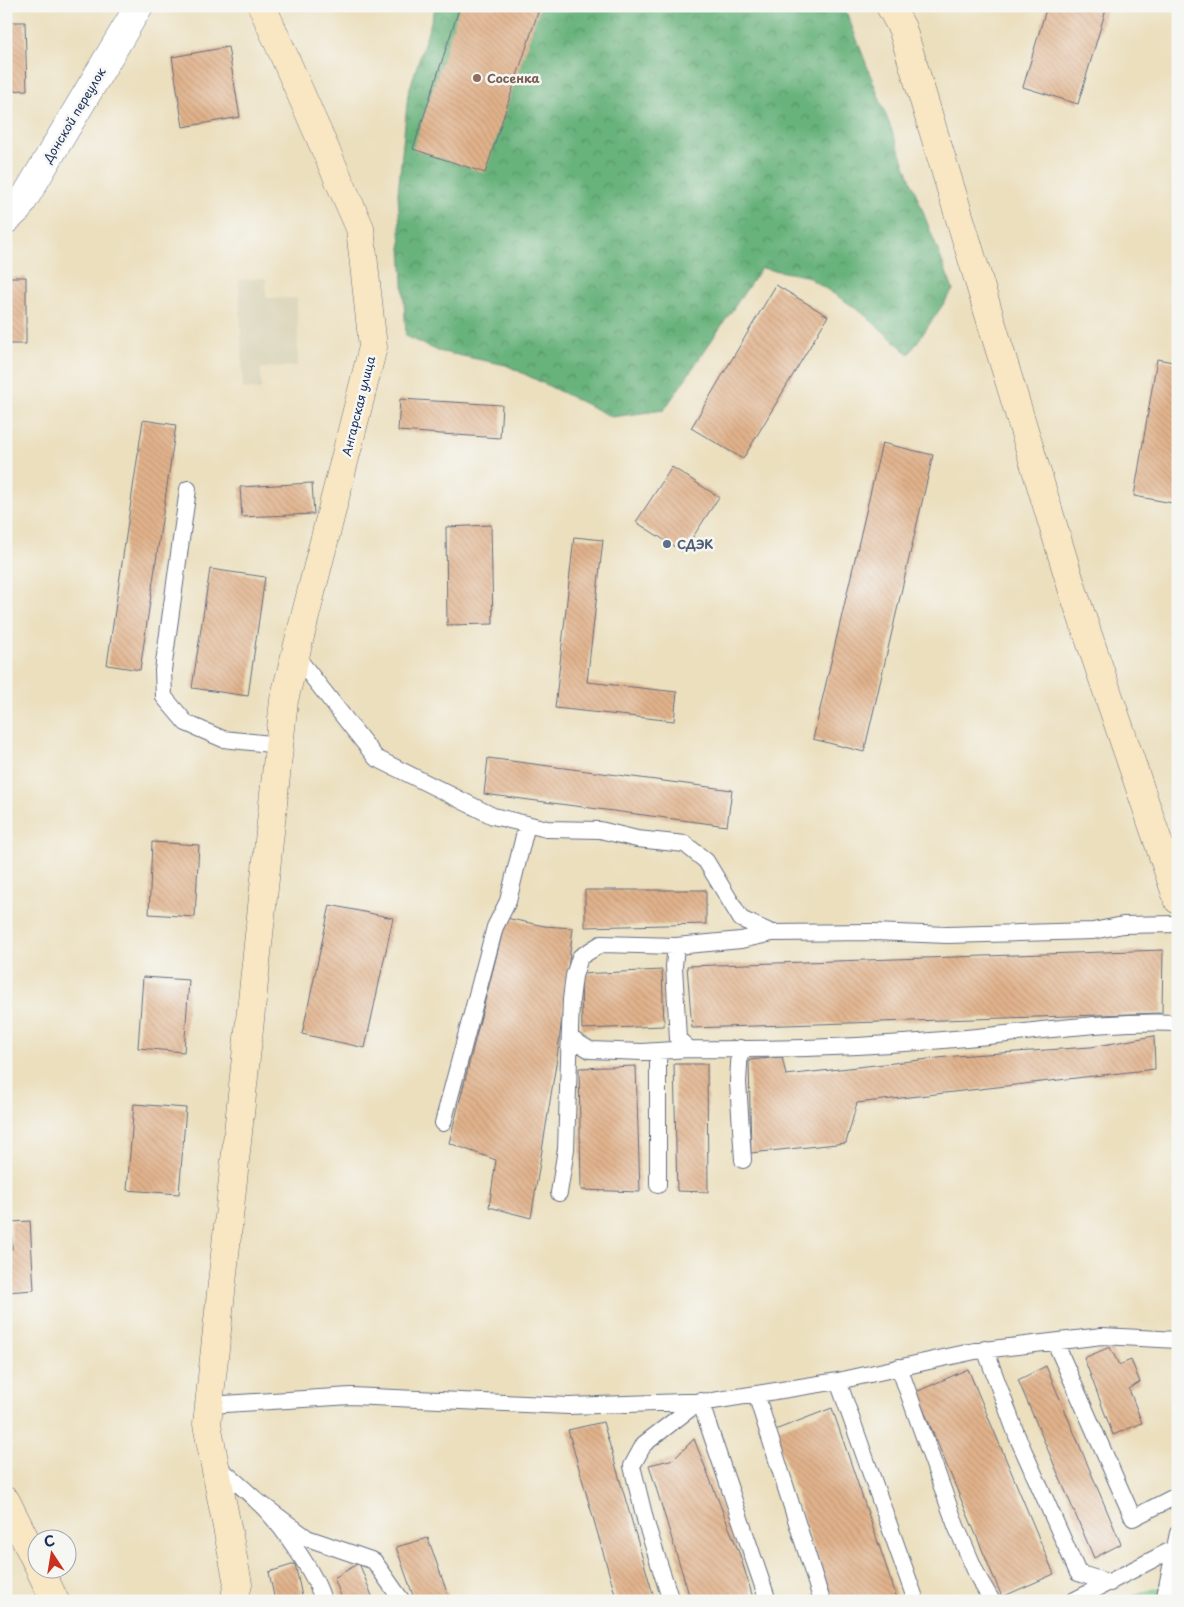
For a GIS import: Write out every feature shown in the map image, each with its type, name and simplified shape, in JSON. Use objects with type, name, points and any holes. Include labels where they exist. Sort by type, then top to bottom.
[{"type":"street","name":"Донской переулок","points":[[6,220],[18,209],[139,6]]},
{"type":"street","name":"Ангарская улица","points":[[234,1601],[238,1584],[207,1424],[284,700],[373,347],[360,228],[262,6]]},
{"type":"street","points":[[890,6],[902,28],[1072,588],[1178,900]]},
{"type":"street","points":[[6,1501],[28,1545]]},
{"type":"street","points":[[45,1580],[55,1601]]},
{"type":"lane","points":[[188,489],[163,670],[164,697],[186,724],[224,739],[280,745]]},
{"type":"lane","points":[[296,656],[376,758],[492,816],[547,829],[600,830],[637,839],[685,844],[706,861],[741,919],[772,933]]},
{"type":"lane","points":[[443,1123],[495,927],[508,901],[527,824]]},
{"type":"lane","points":[[559,1193],[566,1149],[574,976],[580,957],[602,944],[676,946],[741,940],[772,933],[872,932],[963,935],[1093,931],[1123,925],[1178,924]]},
{"type":"lane","points":[[676,946],[674,966],[678,1039],[689,1049]]},
{"type":"lane","points":[[570,1038],[590,1050],[658,1051],[820,1048],[918,1042],[1122,1024],[1178,1023]]},
{"type":"lane","points":[[740,1048],[738,1082],[744,1160]]},
{"type":"lane","points":[[658,1051],[658,1186]]},
{"type":"lane","points":[[209,1404],[351,1396],[569,1406],[700,1401],[838,1381],[985,1350],[1102,1336],[1178,1340]]},
{"type":"lane","points":[[1056,1342],[1133,1518],[1178,1495]]},
{"type":"lane","points":[[985,1350],[1017,1436],[1078,1572],[1110,1583]]},
{"type":"lane","points":[[899,1367],[956,1526],[978,1578],[992,1601]]},
{"type":"lane","points":[[838,1381],[916,1601]]},
{"type":"lane","points":[[756,1394],[822,1601]]},
{"type":"lane","points":[[671,1601],[646,1523],[632,1466],[644,1444],[700,1401]]},
{"type":"lane","points":[[700,1401],[768,1601]]},
{"type":"lane","points":[[215,1464],[260,1503],[307,1538],[374,1561],[402,1601]]},
{"type":"lane","points":[[260,1503],[295,1549],[320,1589],[323,1601]]},
{"type":"lane","points":[[1073,1601],[1110,1583],[1176,1541]]},
{"type":"lane","points":[[1164,1601],[1176,1541]]},
{"type":"shaded area","points":[[266,278],[266,298],[297,298],[298,366],[261,368],[261,390],[243,388],[239,280]]},
{"type":"green space","points":[[436,6],[844,6],[953,290],[909,354],[859,310],[806,276],[761,268],[664,410],[612,417],[506,365],[438,351],[406,336],[398,193],[408,94]]},
{"type":"green space","points":[[1178,1583],[1178,1601],[1132,1601],[1133,1595]]},
{"type":"building","name":"Сосенка","points":[[460,6],[540,6],[485,173],[413,149]]},
{"type":"building","points":[[1047,6],[1107,6],[1078,104],[1023,87]]},
{"type":"building","points":[[6,22],[25,22],[27,90],[6,91]]},
{"type":"building","points":[[228,47],[240,117],[183,127],[172,57]]},
{"type":"building","points":[[6,277],[26,277],[26,344],[6,344]]},
{"type":"building","points":[[776,285],[828,316],[743,459],[691,428]]},
{"type":"building","points":[[1157,359],[1178,363],[1178,504],[1134,496]]},
{"type":"building","points":[[400,399],[502,405],[500,438],[398,431]]},
{"type":"building","points":[[143,420],[176,425],[140,670],[107,665]]},
{"type":"building","points":[[882,443],[933,455],[864,752],[813,739]]},
{"type":"building","points":[[672,467],[719,497],[683,552],[636,522]]},
{"type":"building","points":[[312,483],[314,514],[242,517],[240,487]]},
{"type":"building","points":[[491,525],[493,624],[447,625],[446,527]]},
{"type":"building","points":[[574,537],[603,540],[587,682],[677,692],[674,721],[555,708]]},
{"type":"building","points":[[210,569],[265,577],[248,696],[192,688]]},
{"type":"building","points":[[488,758],[732,790],[727,826],[484,794]]},
{"type":"building","points":[[152,842],[199,845],[195,917],[149,914]]},
{"type":"building","points":[[585,890],[706,890],[706,924],[585,927]]},
{"type":"building","points":[[330,905],[393,918],[365,1048],[302,1034]]},
{"type":"building","points":[[506,918],[544,926],[573,928],[557,1058],[531,1218],[489,1207],[496,1160],[449,1143]]},
{"type":"building","points":[[1163,950],[1162,1013],[692,1028],[687,966]]},
{"type":"building","points":[[662,970],[664,1026],[582,1029],[581,974]]},
{"type":"building","points":[[143,977],[189,980],[184,1052],[138,1048]]},
{"type":"building","points":[[1154,1036],[1155,1069],[857,1103],[846,1143],[751,1153],[749,1060],[782,1057],[786,1075],[956,1056],[1091,1047]]},
{"type":"building","points":[[674,1064],[707,1064],[708,1192],[677,1191]]},
{"type":"building","points":[[636,1066],[640,1192],[581,1190],[579,1068]]},
{"type":"building","points":[[134,1104],[186,1108],[179,1194],[127,1190]]},
{"type":"building","points":[[30,1221],[34,1290],[6,1292],[6,1249],[12,1249],[11,1222]]},
{"type":"building","points":[[1110,1347],[1119,1365],[1131,1360],[1140,1382],[1129,1389],[1142,1423],[1113,1435],[1084,1358]]},
{"type":"building","points":[[1046,1366],[1121,1544],[1094,1558],[1018,1380]]},
{"type":"building","points":[[968,1369],[1054,1574],[1002,1597],[916,1392]]},
{"type":"building","points":[[832,1408],[898,1601],[831,1601],[775,1430]]},
{"type":"building","points":[[603,1422],[655,1601],[617,1601],[568,1430]]},
{"type":"building","points":[[694,1439],[740,1555],[754,1601],[691,1601],[649,1465],[674,1459]]},
{"type":"building","points":[[428,1538],[450,1601],[415,1601],[396,1547]]},
{"type":"building","points":[[359,1563],[374,1601],[343,1601],[334,1578]]},
{"type":"building","points":[[295,1564],[303,1601],[275,1601],[269,1572]]},
{"type":"place","name":"Сосенка","points":[[477,78]]},
{"type":"place","name":"СДЭК","points":[[667,544]]}]
